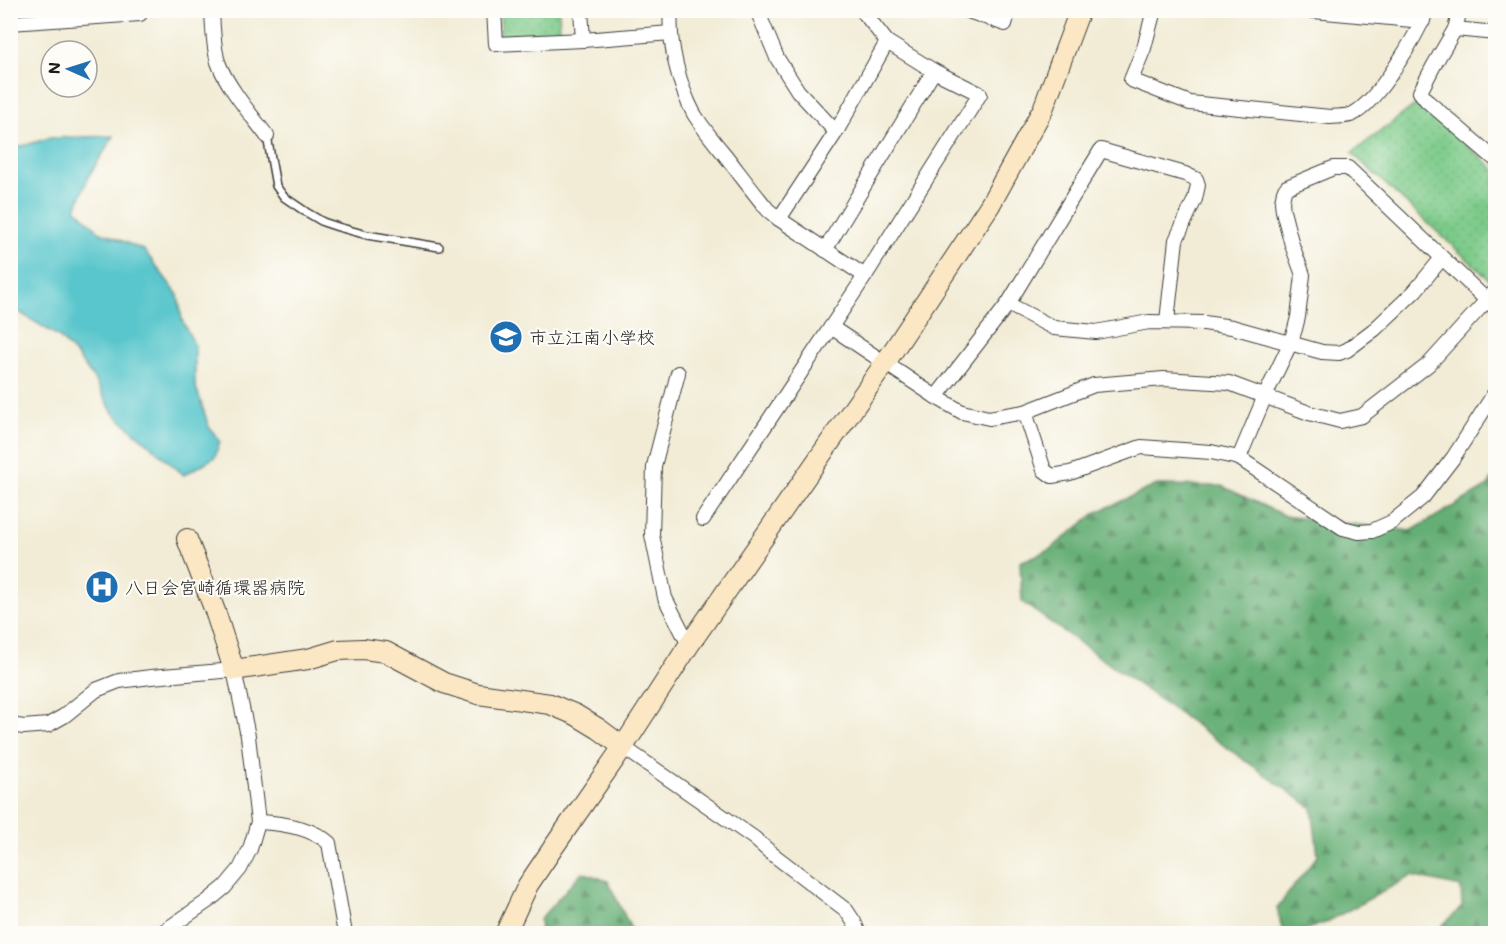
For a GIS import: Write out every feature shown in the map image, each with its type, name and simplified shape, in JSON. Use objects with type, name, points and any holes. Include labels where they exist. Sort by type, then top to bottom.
[{"type":"street","points":[[10,23],[140,14],[140,10]]},
{"type":"street","points":[[212,10],[213,39],[218,62],[245,107],[267,136]]},
{"type":"street","points":[[494,10],[496,44],[671,33]]},
{"type":"street","points":[[581,10],[583,40]]},
{"type":"street","points":[[671,10],[671,33],[682,87],[694,113],[707,132],[768,210],[865,276]]},
{"type":"street","points":[[757,10],[777,58],[798,91],[836,132]]},
{"type":"street","points":[[703,519],[865,276],[980,94],[934,71],[887,42],[862,10]]},
{"type":"street","points":[[965,10],[1005,24],[1009,10]]},
{"type":"street","points":[[505,933],[528,885],[623,747],[689,645],[885,363],[990,206],[1043,109],[1080,10]]},
{"type":"street","points":[[1154,10],[1144,48],[1131,80],[1190,103],[1330,117],[1352,114],[1368,103],[1405,53],[1425,16],[1303,10]]},
{"type":"street","points":[[1460,10],[1455,29],[1420,92],[1496,160]]},
{"type":"street","points":[[1455,29],[1496,33]]},
{"type":"street","points":[[779,219],[836,132],[887,42]]},
{"type":"street","points":[[825,250],[934,71]]},
{"type":"street","points":[[936,398],[1008,304],[1101,150],[1196,179],[1198,185],[1195,200],[1176,240],[1167,321]]},
{"type":"street","points":[[831,327],[936,398],[962,412],[989,418],[1025,412],[1094,385],[1164,379],[1229,383],[1265,396],[1323,417],[1340,421],[1362,416],[1429,364],[1492,300],[1442,258],[1348,168],[1333,168],[1287,187],[1282,195],[1283,211],[1303,275],[1295,330],[1290,344],[1265,396],[1239,458]]},
{"type":"street","points":[[1008,304],[1054,328],[1096,332],[1149,322],[1204,323],[1232,327],[1322,352],[1339,353],[1347,350],[1375,329],[1415,291],[1442,258]]},
{"type":"street","points":[[678,373],[654,466],[652,535],[665,598],[689,645]]},
{"type":"street","points":[[1025,412],[1044,470],[1052,476],[1070,473],[1141,447],[1211,452],[1239,458],[1343,528],[1359,532],[1372,531],[1392,522],[1423,497],[1453,458],[1496,391]]},
{"type":"street","points":[[160,933],[225,887],[240,869],[250,849],[258,822],[248,736],[234,670],[215,611],[187,539]]},
{"type":"street","points":[[10,725],[24,728],[48,725],[64,716],[96,690],[119,681],[234,670],[308,659],[338,650],[363,649],[386,652],[444,683],[478,694],[550,704],[576,715],[754,838],[846,910],[859,933]]},
{"type":"street","points":[[258,822],[282,823],[320,835],[329,843],[345,933]]},
{"type":"lane","points":[[267,136],[276,186],[284,197],[306,212],[338,228],[439,247]]},
{"type":"green space","points":[[500,11],[559,11],[560,30],[501,37]]},
{"type":"green space","points":[[1419,102],[1495,169],[1495,285],[1352,153]]},
{"type":"green space","points":[[1495,474],[1495,933],[1434,933],[1462,907],[1461,887],[1411,876],[1325,923],[1295,933],[1283,933],[1277,908],[1318,855],[1312,808],[1022,602],[1020,562],[1049,550],[1097,512],[1157,485],[1222,486],[1285,516],[1411,531],[1488,486]]},
{"type":"green space","points":[[582,872],[608,881],[633,933],[541,933],[540,919]]},
{"type":"water","points":[[114,136],[88,177],[76,209],[99,231],[144,250],[178,295],[182,320],[195,346],[195,384],[209,427],[220,441],[215,457],[184,475],[113,413],[94,379],[58,336],[11,307],[11,149],[50,138]]},
{"type":"place","name":"市立江南小学校","points":[[506,337]]},
{"type":"place","name":"八日会宮崎循環器病院","points":[[102,587]]}]
